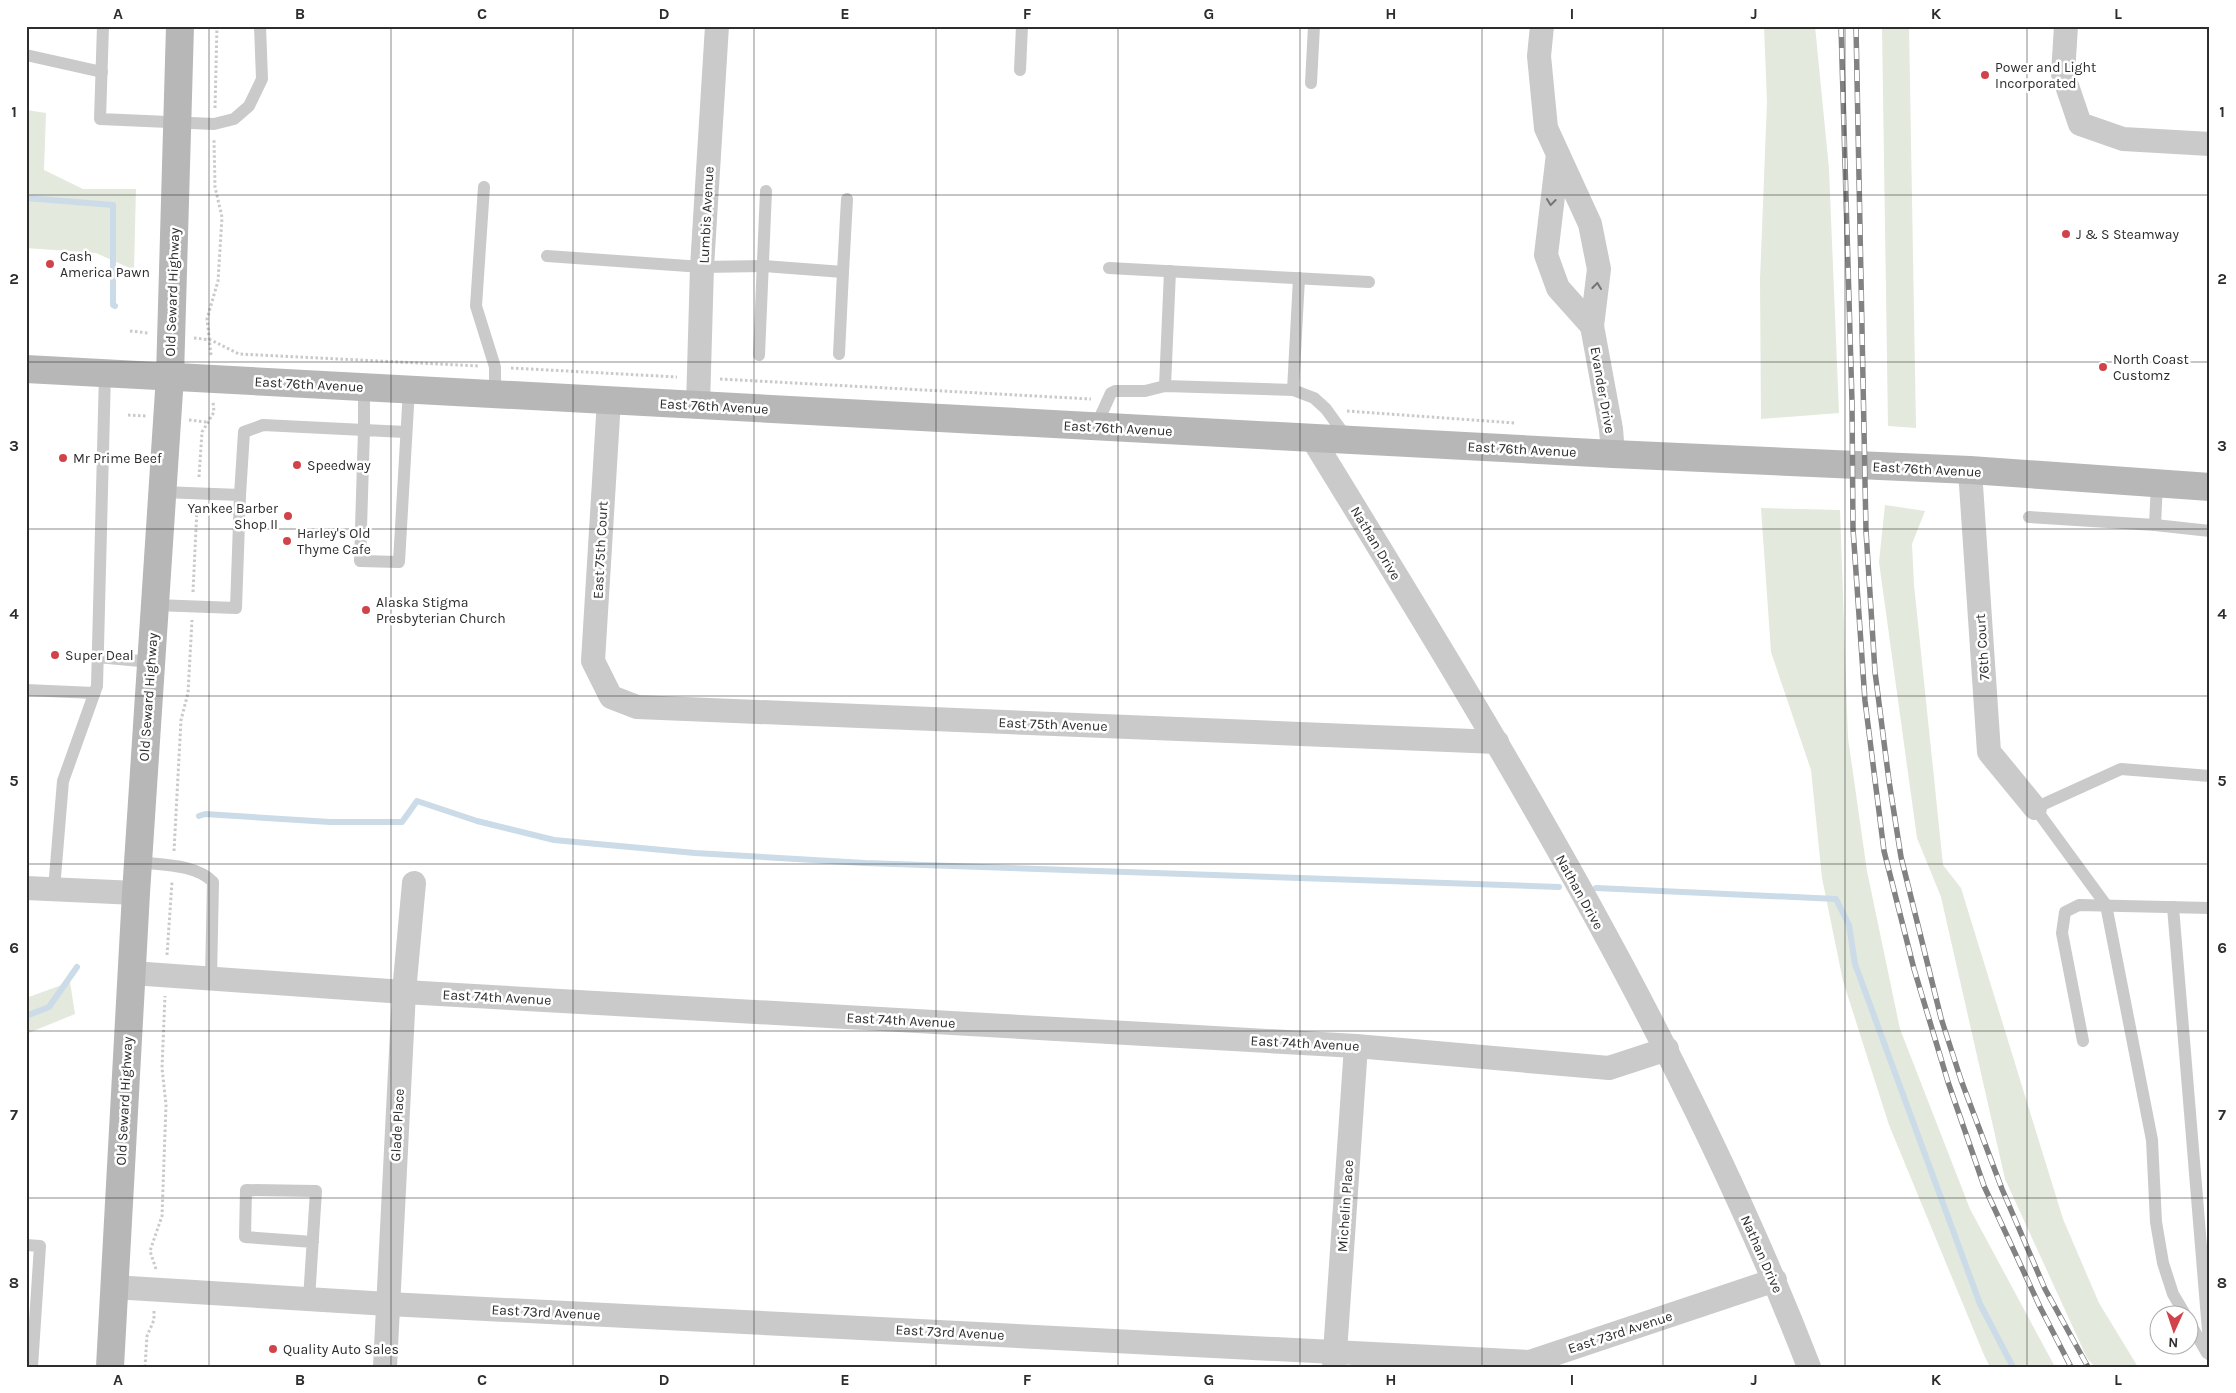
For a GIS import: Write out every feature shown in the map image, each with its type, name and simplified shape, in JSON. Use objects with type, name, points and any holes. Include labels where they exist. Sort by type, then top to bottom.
[{"type":"street","name":"Old Seward Highway","points":[[110,1367],[136,893],[170,376],[180,26]]},
{"type":"street","name":"Lumbis Avenue","points":[[698,405],[702,267],[717,26]]},
{"type":"street","name":"Evander Drive","points":[[1542,26],[1539,56],[1546,128],[1590,224],[1599,269],[1592,326],[1611,429],[1613,454]]},
{"type":"street","points":[[2066,26],[2063,74],[2080,124],[2123,139],[2210,144]]},
{"type":"street","points":[[1558,154],[1546,255],[1558,288],[1592,326]]},
{"type":"street","name":"East 76th Avenue","points":[[26,369],[1613,454],[1970,470],[2210,487]]},
{"type":"street","name":"East 75th Court","points":[[609,400],[594,661],[611,697]]},
{"type":"street","name":"Nathan Drive","points":[[1312,438],[1497,742],[1667,1049],[1775,1280],[1809,1367]]},
{"type":"street","name":"76th Court","points":[[1970,470],[1990,752],[2035,808]]},
{"type":"street","name":"East 75th Avenue","points":[[611,697],[638,707],[1497,742]]},
{"type":"street","name":"Glade Place","points":[[385,1367],[404,992],[414,883]]},
{"type":"street","points":[[26,888],[136,893]]},
{"type":"street","name":"East 74th Avenue","points":[[132,973],[404,992],[1356,1046],[1609,1068],[1667,1049]]},
{"type":"street","name":"Michelin Place","points":[[1334,1360],[1356,1046]]},
{"type":"street","name":"East 73rd Avenue","points":[[113,1287],[1334,1360],[1530,1362],[1775,1280]]},
{"type":"lane","points":[[103,26],[100,118],[214,124],[234,120],[249,106],[262,79],[260,26]]},
{"type":"lane","points":[[1020,70],[1022,26]]},
{"type":"lane","points":[[1311,83],[1314,26]]},
{"type":"lane","points":[[26,55],[102,72]]},
{"type":"lane","points":[[484,187],[476,306],[496,367],[495,394]]},
{"type":"lane","points":[[759,355],[766,191]]},
{"type":"lane","points":[[839,354],[847,199]]},
{"type":"lane","points":[[547,256],[702,267],[764,266],[843,272]]},
{"type":"lane","points":[[1109,268],[1369,282]]},
{"type":"lane","points":[[1165,386],[1170,271]]},
{"type":"lane","points":[[1294,390],[1299,278]]},
{"type":"lane","points":[[54,889],[63,781],[97,686],[105,373]]},
{"type":"lane","points":[[1096,426],[1111,393],[1115,391],[1145,391],[1165,386],[1294,390],[1314,398],[1326,409],[1349,440]]},
{"type":"lane","points":[[364,387],[360,561],[398,562],[409,389]]},
{"type":"lane","points":[[154,605],[236,608],[244,432],[263,425],[406,432]]},
{"type":"lane","points":[[2155,525],[2157,483]]},
{"type":"lane","points":[[162,492],[240,494]]},
{"type":"lane","points":[[2029,517],[2155,525],[2210,531]]},
{"type":"lane","points":[[97,657],[151,662]]},
{"type":"lane","points":[[26,690],[94,693]]},
{"type":"lane","points":[[2180,1306],[2173,1294],[2162,1255],[2156,1222],[2152,1140],[2106,905],[2035,808],[2121,770],[2210,776]]},
{"type":"lane","points":[[138,862],[194,870],[206,874],[214,882],[211,978]]},
{"type":"lane","points":[[2083,1041],[2062,933],[2064,912],[2079,905],[2210,908]]},
{"type":"lane","points":[[2173,907],[2210,1356]]},
{"type":"lane","points":[[309,1299],[313,1242],[316,1191],[246,1190],[245,1237],[313,1242]]},
{"type":"lane","points":[[26,1245],[40,1246],[32,1367]]},
{"type":"lane","points":[[2198,1336],[2210,1356]]},
{"type":"path","points":[[211,340],[208,319],[218,282],[222,217],[215,187],[214,124],[217,26]]},
{"type":"shaded area","points":[[1764,26],[1815,26],[1829,169],[1839,413],[1761,419],[1760,280],[1767,102]]},
{"type":"shaded area","points":[[1882,26],[1909,26],[1916,428],[1888,426]]},
{"type":"shaded area","points":[[26,110],[46,113],[44,170],[83,189],[136,189],[134,270],[96,253],[26,248]]},
{"type":"shaded area","points":[[1885,505],[1925,511],[1912,544],[1914,585],[1943,865],[1961,888],[2063,1219],[2099,1303],[2138,1367],[2095,1367],[2087,1358],[2005,1179],[1941,897],[1917,838],[1879,562]]},
{"type":"shaded area","points":[[1761,508],[1840,510],[1848,738],[1867,871],[1900,1029],[1970,1209],[2055,1367],[1990,1367],[1889,1125],[1843,981],[1822,878],[1811,770],[1771,652]]},
{"type":"shaded area","points":[[70,982],[75,1014],[26,1034],[26,998]]},
{"type":"waterway","points":[[26,198],[113,205],[113,305],[115,306]]},
{"type":"waterway","points":[[199,816],[205,814],[330,822],[402,822],[417,801],[477,821],[554,840],[695,853],[865,863],[1559,887]]},
{"type":"waterway","points":[[1596,888],[1836,899],[1849,925],[1855,964],[1980,1304],[2013,1367]]},
{"type":"waterway","points":[[26,1016],[49,1007],[77,967]]},
{"type":"railway","points":[[1841,26],[1852,402],[1853,529],[1865,701],[1884,851],[1914,969],[1948,1082],[1984,1186],[2040,1307],[2071,1367]]},
{"type":"railway","points":[[1856,26],[1866,531],[1875,672],[1901,857],[1941,1018],[1961,1080],[2002,1189],[2045,1289],[2088,1367]]},
{"type":"place","name":"Power and Light Incorporated","points":[[1985,75]]},
{"type":"place","name":"J & S Steamway","points":[[2066,234]]},
{"type":"place","name":"Cash America Pawn","points":[[50,264]]},
{"type":"place","name":"North Coast Customz","points":[[2103,367]]},
{"type":"place","name":"Mr Prime Beef","points":[[63,458]]},
{"type":"place","name":"Speedway","points":[[297,465]]},
{"type":"place","name":"Yankee Barber Shop II","points":[[288,516]]},
{"type":"place","name":"Harley's Old Thyme Cafe","points":[[287,541]]},
{"type":"place","name":"Alaska Stigma Presbyterian Church","points":[[366,610]]},
{"type":"place","name":"Super Deal","points":[[55,655]]},
{"type":"place","name":"Quality Auto Sales","points":[[273,1349]]}]
